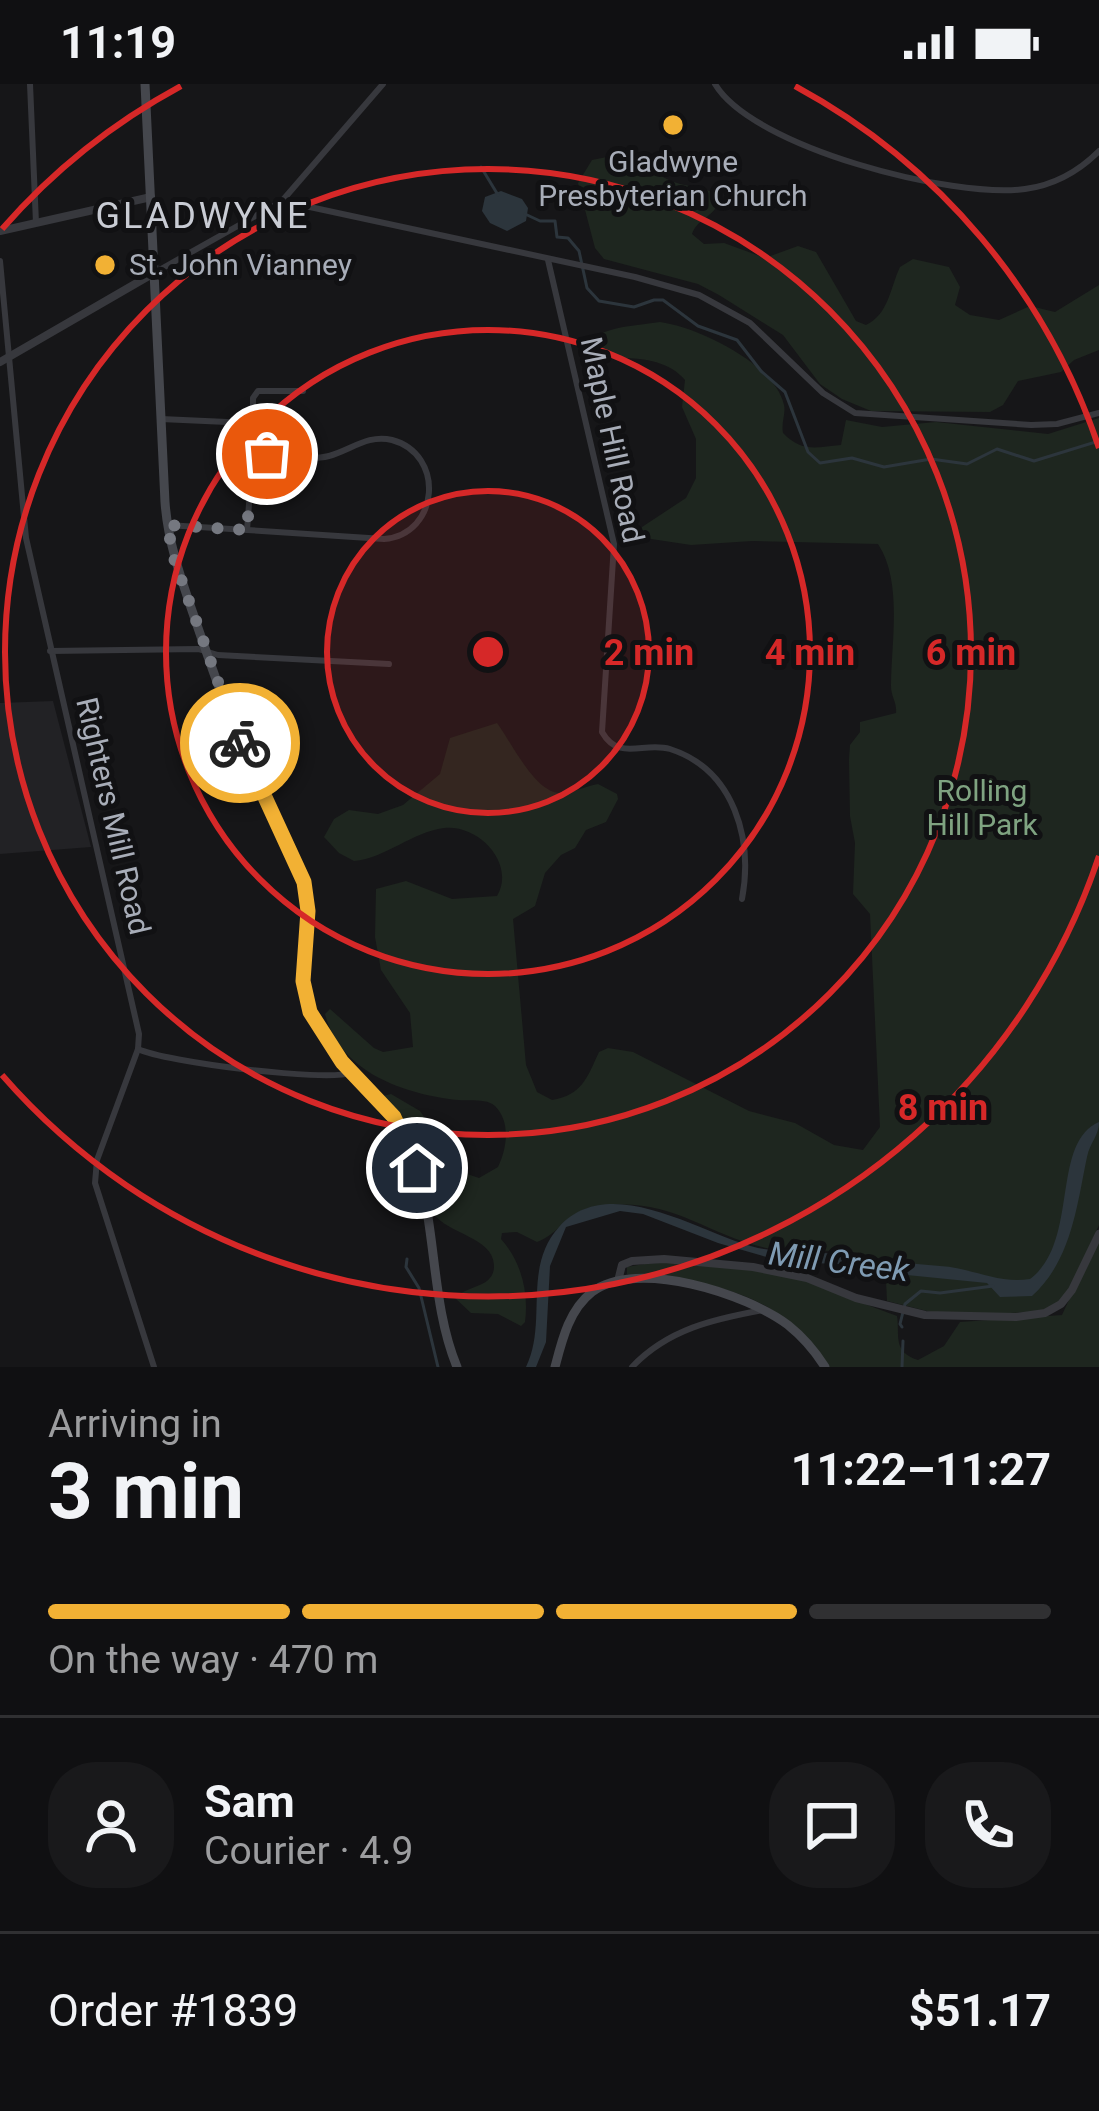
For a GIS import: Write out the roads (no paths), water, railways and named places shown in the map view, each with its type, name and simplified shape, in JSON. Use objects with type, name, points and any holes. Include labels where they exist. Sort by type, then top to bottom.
[{"type":"main road","points":[[145,84],[167,525],[232,727],[304,882],[307,1004],[320,1032],[394,1117],[411,1150],[421,1179],[445,1328],[458,1367]]},
{"type":"main road","points":[[555,1367],[578,1308],[595,1290],[618,1281],[651,1280],[693,1286],[764,1310],[797,1333],[825,1367]]},
{"type":"street","points":[[30,84],[36,223]]},
{"type":"street","points":[[0,362],[282,201],[383,84]]},
{"type":"street","points":[[715,84],[741,113],[790,138],[872,168],[934,182],[995,190],[1031,188],[1068,174],[1099,151]]},
{"type":"street","points":[[0,231],[151,197]]},
{"type":"street","points":[[282,201],[670,286],[737,314],[823,393],[855,413],[1031,425],[1069,422],[1099,413]]},
{"type":"street","name":"Maple Hill Road","points":[[548,259],[615,546],[602,732],[622,750],[665,747],[682,754],[726,790],[744,838],[748,870],[742,899]]},
{"type":"street","name":"Righters Mill Road","points":[[0,260],[26,538],[137,1023],[138,1049],[97,1160],[95,1183],[154,1367]]},
{"type":"street","points":[[161,419],[247,423],[253,421],[259,390],[303,391]]},
{"type":"street","points":[[167,525],[247,530],[396,538],[412,531],[426,513],[427,474],[414,453],[387,439],[368,440],[325,457],[263,455],[252,466],[247,530]]},
{"type":"street","points":[[50,651],[206,651],[389,664]]},
{"type":"street","points":[[138,1049],[298,1075],[351,1073]]},
{"type":"street","points":[[618,1281],[622,1265],[632,1261],[721,1263],[792,1274],[944,1318],[1045,1313],[1072,1290],[1099,1234]]},
{"type":"street","points":[[632,1367],[699,1323],[764,1310]]},
{"type":"water","points":[[501,191],[522,199],[528,208],[526,221],[507,231],[490,223],[482,211],[485,197]]},
{"type":"water","name":"Mill Creek","points":[[1099,1122],[1064,1249],[1032,1296],[1000,1297],[987,1283],[907,1275],[866,1265],[784,1262],[643,1214],[620,1211],[566,1227],[550,1266],[546,1342],[536,1367],[526,1367],[535,1332],[541,1260],[559,1227],[580,1211],[630,1205],[758,1248],[1030,1279],[1055,1242],[1075,1150],[1084,1133]]},
{"type":"waterway","points":[[481,167],[498,195]]},
{"type":"waterway","points":[[525,214],[555,221],[557,237],[568,238],[579,251],[587,288],[599,301],[634,307],[663,300],[698,326],[737,340],[785,392],[808,452],[820,463],[852,458],[884,467],[931,459],[967,464],[997,449],[1034,461],[1099,441]]},
{"type":"waterway","points":[[407,1259],[438,1367]]},
{"type":"waterway","name":"Mill Creek","points":[[902,1327],[905,1304],[921,1291],[993,1286]]},
{"type":"waterway","points":[[902,1367],[903,1341]]},
{"type":"place","name":"Gladwyne Presbyterian Church","points":[[673,125]]},
{"type":"place","name":"St. John Vianney","points":[[105,265]]},
{"type":"district","name":"GLADWYNE","points":[[203,215]]},
{"type":"park label","name":"Rolling Hill Park","points":[[982,808]]}]
